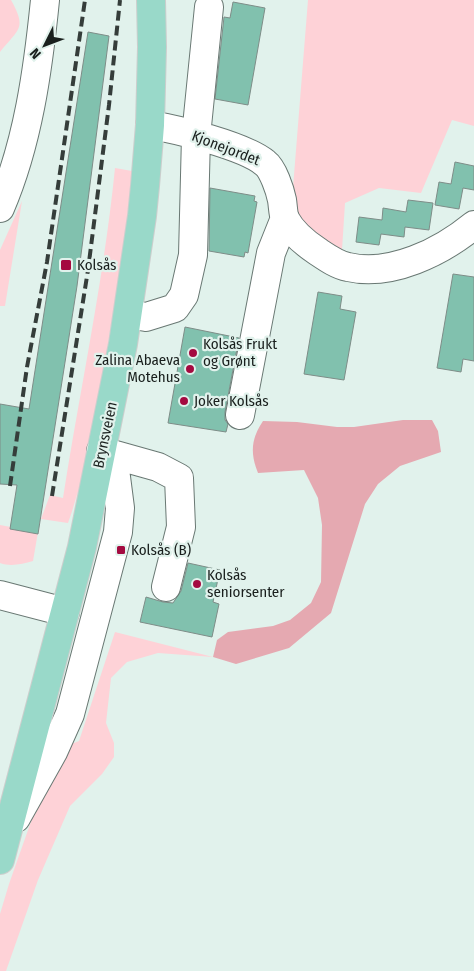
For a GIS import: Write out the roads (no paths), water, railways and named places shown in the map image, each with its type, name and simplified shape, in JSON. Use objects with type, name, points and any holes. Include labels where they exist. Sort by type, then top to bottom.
[{"type":"main road","name":"Brynsveien","points":[[0,860],[82,547],[128,314],[142,216],[150,125],[151,0]]},
{"type":"street","points":[[0,208],[21,152],[33,87],[45,0]]},
{"type":"street","points":[[128,314],[146,317],[175,308],[184,295],[193,255],[196,136],[209,7]]},
{"type":"street","name":"Kjonejordet","points":[[150,125],[169,128],[196,136],[250,154],[266,163],[279,186],[285,218],[303,242],[346,267],[378,269],[399,264],[439,248],[474,225]]},
{"type":"street","points":[[240,415],[271,253],[285,218]]},
{"type":"street","points":[[101,451],[158,467],[179,478],[181,527],[166,587]]},
{"type":"street","points":[[8,832],[53,752],[70,714],[118,532],[120,508],[116,477],[101,451]]},
{"type":"street","points":[[0,595],[64,612]]},
{"type":"railway","points":[[10,486],[27,367],[47,262],[85,0]]},
{"type":"railway","points":[[52,496],[88,270],[120,0]]},
{"type":"place","name":"Kolsås","points":[[66,265]]},
{"type":"place","name":"Kolsås Frukt og Grønt","points":[[193,353]]},
{"type":"place","name":"Zalina Abaeva Motehus","points":[[190,369]]},
{"type":"place","name":"Joker Kolsås","points":[[184,401]]},
{"type":"place","name":"Kolsås (B)","points":[[121,550]]},
{"type":"place","name":"Kolsås seniorsenter","points":[[197,584]]}]
